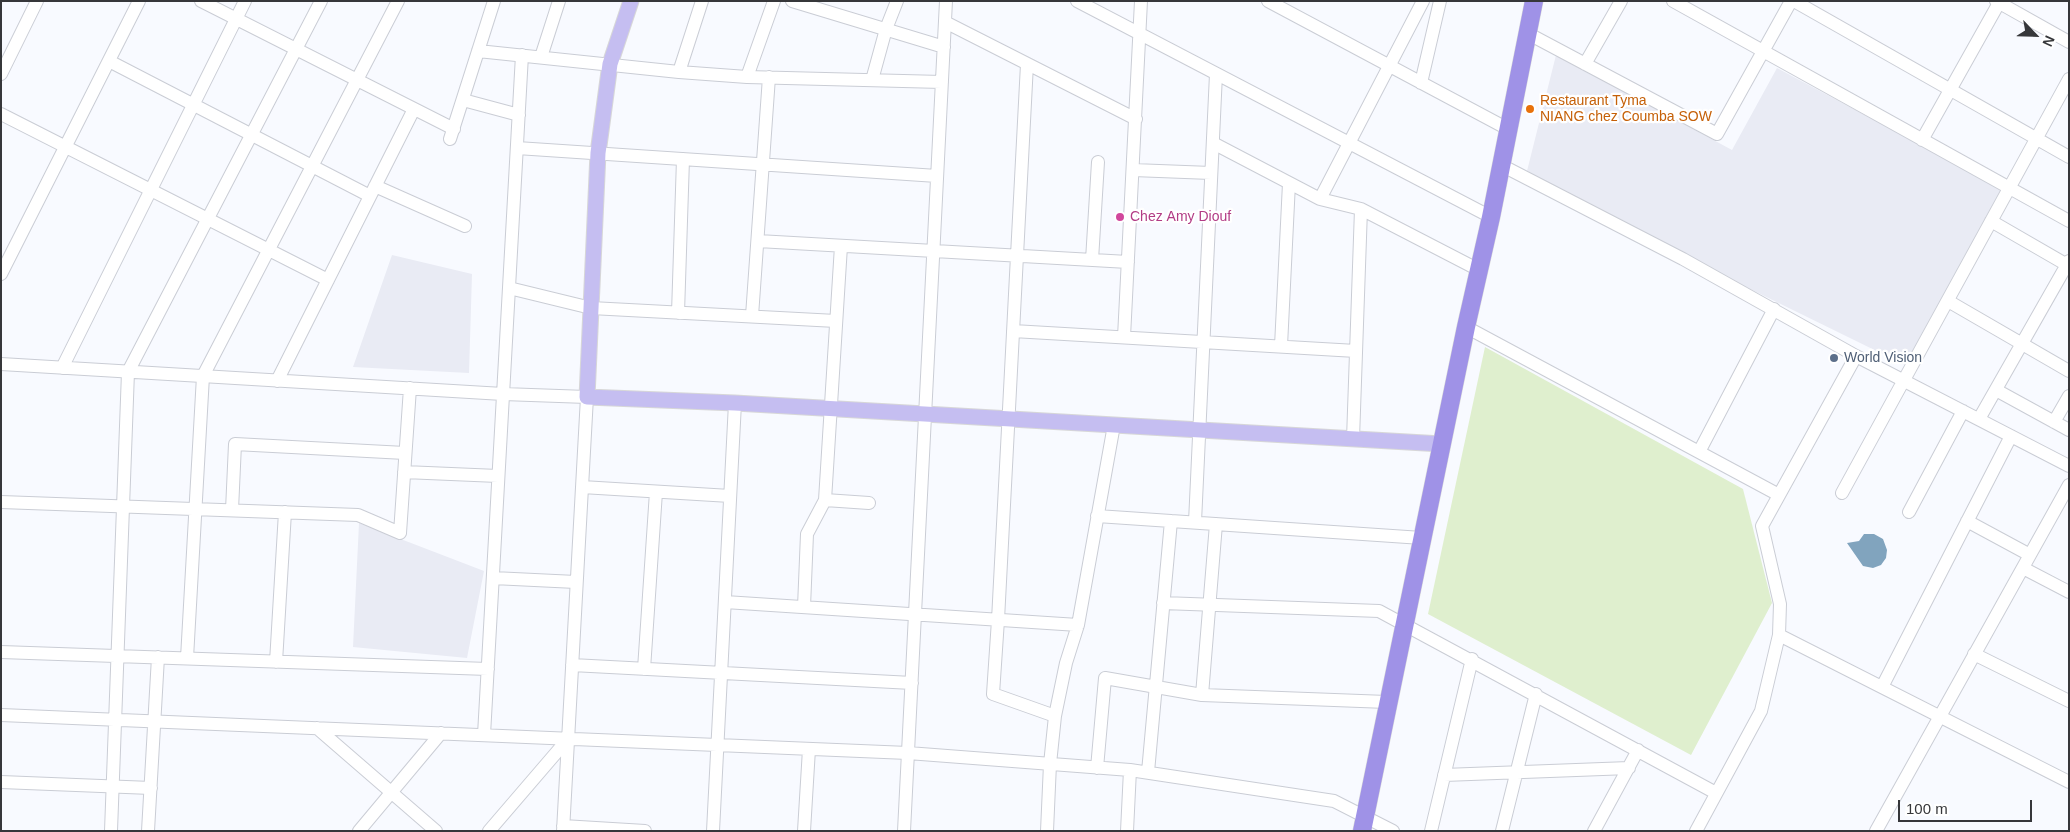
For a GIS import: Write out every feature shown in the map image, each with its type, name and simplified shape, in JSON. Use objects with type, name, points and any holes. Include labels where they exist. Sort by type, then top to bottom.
[{"type":"highway","points":[[1363,823],[1466,327],[1492,217],[1500,165],[1534,1]]},
{"type":"main road","points":[[631,1],[610,64],[598,153],[587,397],[830,408],[1442,444]]},
{"type":"street","points":[[1,74],[37,1]]},
{"type":"street","points":[[1,274],[139,1]]},
{"type":"street","points":[[201,1],[414,109],[452,134],[494,1]]},
{"type":"street","points":[[62,368],[245,1]]},
{"type":"street","points":[[111,831],[128,372],[321,1]]},
{"type":"street","points":[[187,658],[203,376],[398,1]]},
{"type":"street","points":[[541,57],[559,1]]},
{"type":"street","points":[[678,72],[702,1]]},
{"type":"street","points":[[746,77],[774,1]]},
{"type":"street","points":[[792,1],[944,47]]},
{"type":"street","points":[[872,80],[886,29],[897,1]]},
{"type":"street","points":[[904,831],[946,1]]},
{"type":"street","points":[[1076,1],[1492,217]]},
{"type":"street","points":[[1124,337],[1141,1]]},
{"type":"street","points":[[1268,1],[1508,129]]},
{"type":"street","points":[[1320,199],[1423,1]]},
{"type":"street","points":[[1585,64],[1620,1]]},
{"type":"street","points":[[1673,1],[2069,222]]},
{"type":"street","points":[[1527,33],[1717,134],[1792,1],[2069,158]]},
{"type":"street","points":[[1422,83],[1440,2]]},
{"type":"street","points":[[1922,140],[1999,2],[2069,42]]},
{"type":"street","points":[[945,22],[1136,120]]},
{"type":"street","points":[[478,51],[678,72],[746,77],[942,82]]},
{"type":"street","points":[[484,735],[522,55]]},
{"type":"street","points":[[109,61],[312,166],[465,226]]},
{"type":"street","points":[[1027,64],[993,694],[1055,716]]},
{"type":"street","points":[[1195,522],[1216,74]]},
{"type":"street","points":[[752,316],[769,77]]},
{"type":"street","points":[[1842,493],[2069,80]]},
{"type":"street","points":[[463,100],[519,115]]},
{"type":"street","points":[[277,381],[414,109]]},
{"type":"street","points":[[1,114],[328,280]]},
{"type":"street","points":[[1213,143],[1320,199],[1361,209],[1479,270]]},
{"type":"street","points":[[517,148],[938,176]]},
{"type":"street","points":[[678,313],[682,159]]},
{"type":"street","points":[[1092,260],[1098,162]]},
{"type":"street","points":[[1500,165],[1683,259],[1856,356],[2069,466]]},
{"type":"street","points":[[1133,170],[1211,174]]},
{"type":"street","points":[[1281,346],[1289,183]]},
{"type":"street","points":[[1353,439],[1361,209]]},
{"type":"street","points":[[1979,419],[2068,264],[1991,221]]},
{"type":"street","points":[[758,241],[1128,262]]},
{"type":"street","points":[[804,608],[807,534],[825,500],[840,246]]},
{"type":"street","points":[[509,288],[591,308],[836,321]]},
{"type":"street","points":[[1948,301],[2069,371]]},
{"type":"street","points":[[1699,452],[1774,309]]},
{"type":"street","points":[[1466,327],[1779,495]]},
{"type":"street","points":[[1014,331],[1356,351]]},
{"type":"street","points":[[1696,831],[1760,712],[1779,635],[1780,604],[1762,526],[1856,356]]},
{"type":"street","points":[[1,364],[503,394],[587,397],[563,829],[645,831]]},
{"type":"street","points":[[1,502],[358,515],[400,533],[410,388]]},
{"type":"street","points":[[1996,390],[2069,430]]},
{"type":"street","points":[[2054,422],[2069,396]]},
{"type":"street","points":[[713,831],[735,403]]},
{"type":"street","points":[[1910,512],[1963,411]]},
{"type":"street","points":[[1046,831],[1055,716],[1066,663],[1078,625],[1114,425]]},
{"type":"street","points":[[1882,687],[2011,436]]},
{"type":"street","points":[[232,510],[235,444],[405,453]]},
{"type":"street","points":[[404,472],[498,476]]},
{"type":"street","points":[[1876,831],[2069,485]]},
{"type":"street","points":[[582,487],[730,496]]},
{"type":"street","points":[[644,669],[656,492]]},
{"type":"street","points":[[825,500],[869,503]]},
{"type":"street","points":[[276,662],[285,512]]},
{"type":"street","points":[[1098,516],[1422,538]]},
{"type":"street","points":[[1148,772],[1171,521]]},
{"type":"street","points":[[1967,521],[2030,555]]},
{"type":"street","points":[[1202,695],[1216,524]]},
{"type":"street","points":[[2023,568],[2067,588]]},
{"type":"street","points":[[493,578],[576,582]]},
{"type":"street","points":[[725,602],[1078,625]]},
{"type":"street","points":[[1163,602],[1379,611],[1472,659],[1716,793]]},
{"type":"street","points":[[1779,635],[2069,782]]},
{"type":"street","points":[[1,652],[488,669]]},
{"type":"street","points":[[1974,654],[2069,701]]},
{"type":"street","points":[[148,831],[158,657]]},
{"type":"street","points":[[1431,831],[1472,659]]},
{"type":"street","points":[[572,665],[912,683]]},
{"type":"street","points":[[1097,768],[1105,678],[1202,695],[1388,702]]},
{"type":"street","points":[[1502,831],[1536,694]]},
{"type":"street","points":[[1,715],[908,753],[1130,770],[1334,801],[1363,823],[1393,831]]},
{"type":"street","points":[[317,728],[436,831]]},
{"type":"street","points":[[359,831],[441,734]]},
{"type":"street","points":[[489,831],[568,739]]},
{"type":"street","points":[[804,831],[809,749]]},
{"type":"street","points":[[1594,831],[1638,750]]},
{"type":"street","points":[[1444,775],[1629,768]]},
{"type":"street","points":[[1127,831],[1130,770]]},
{"type":"street","points":[[1,782],[150,788]]},
{"type":"shaded area","points":[[1556,55],[1732,150],[1777,68],[2003,189],[1905,365],[1744,286],[1527,171]]},
{"type":"shaded area","points":[[392,255],[472,274],[469,373],[353,367]]},
{"type":"shaded area","points":[[359,523],[484,571],[467,658],[353,647]]},
{"type":"green space","points":[[1485,347],[1743,489],[1772,603],[1691,755],[1428,614]]},
{"type":"water","points":[[1864,534],[1874,534],[1883,539],[1887,550],[1886,558],[1881,565],[1873,568],[1863,566],[1847,543],[1859,541]]},
{"type":"place","name":"Restaurant Tyma NIANG chez Coumba SOW","points":[[1530,109]]},
{"type":"place","name":"Chez Amy Diouf","points":[[1120,217]]},
{"type":"place","name":"World Vision","points":[[1834,358]]}]
